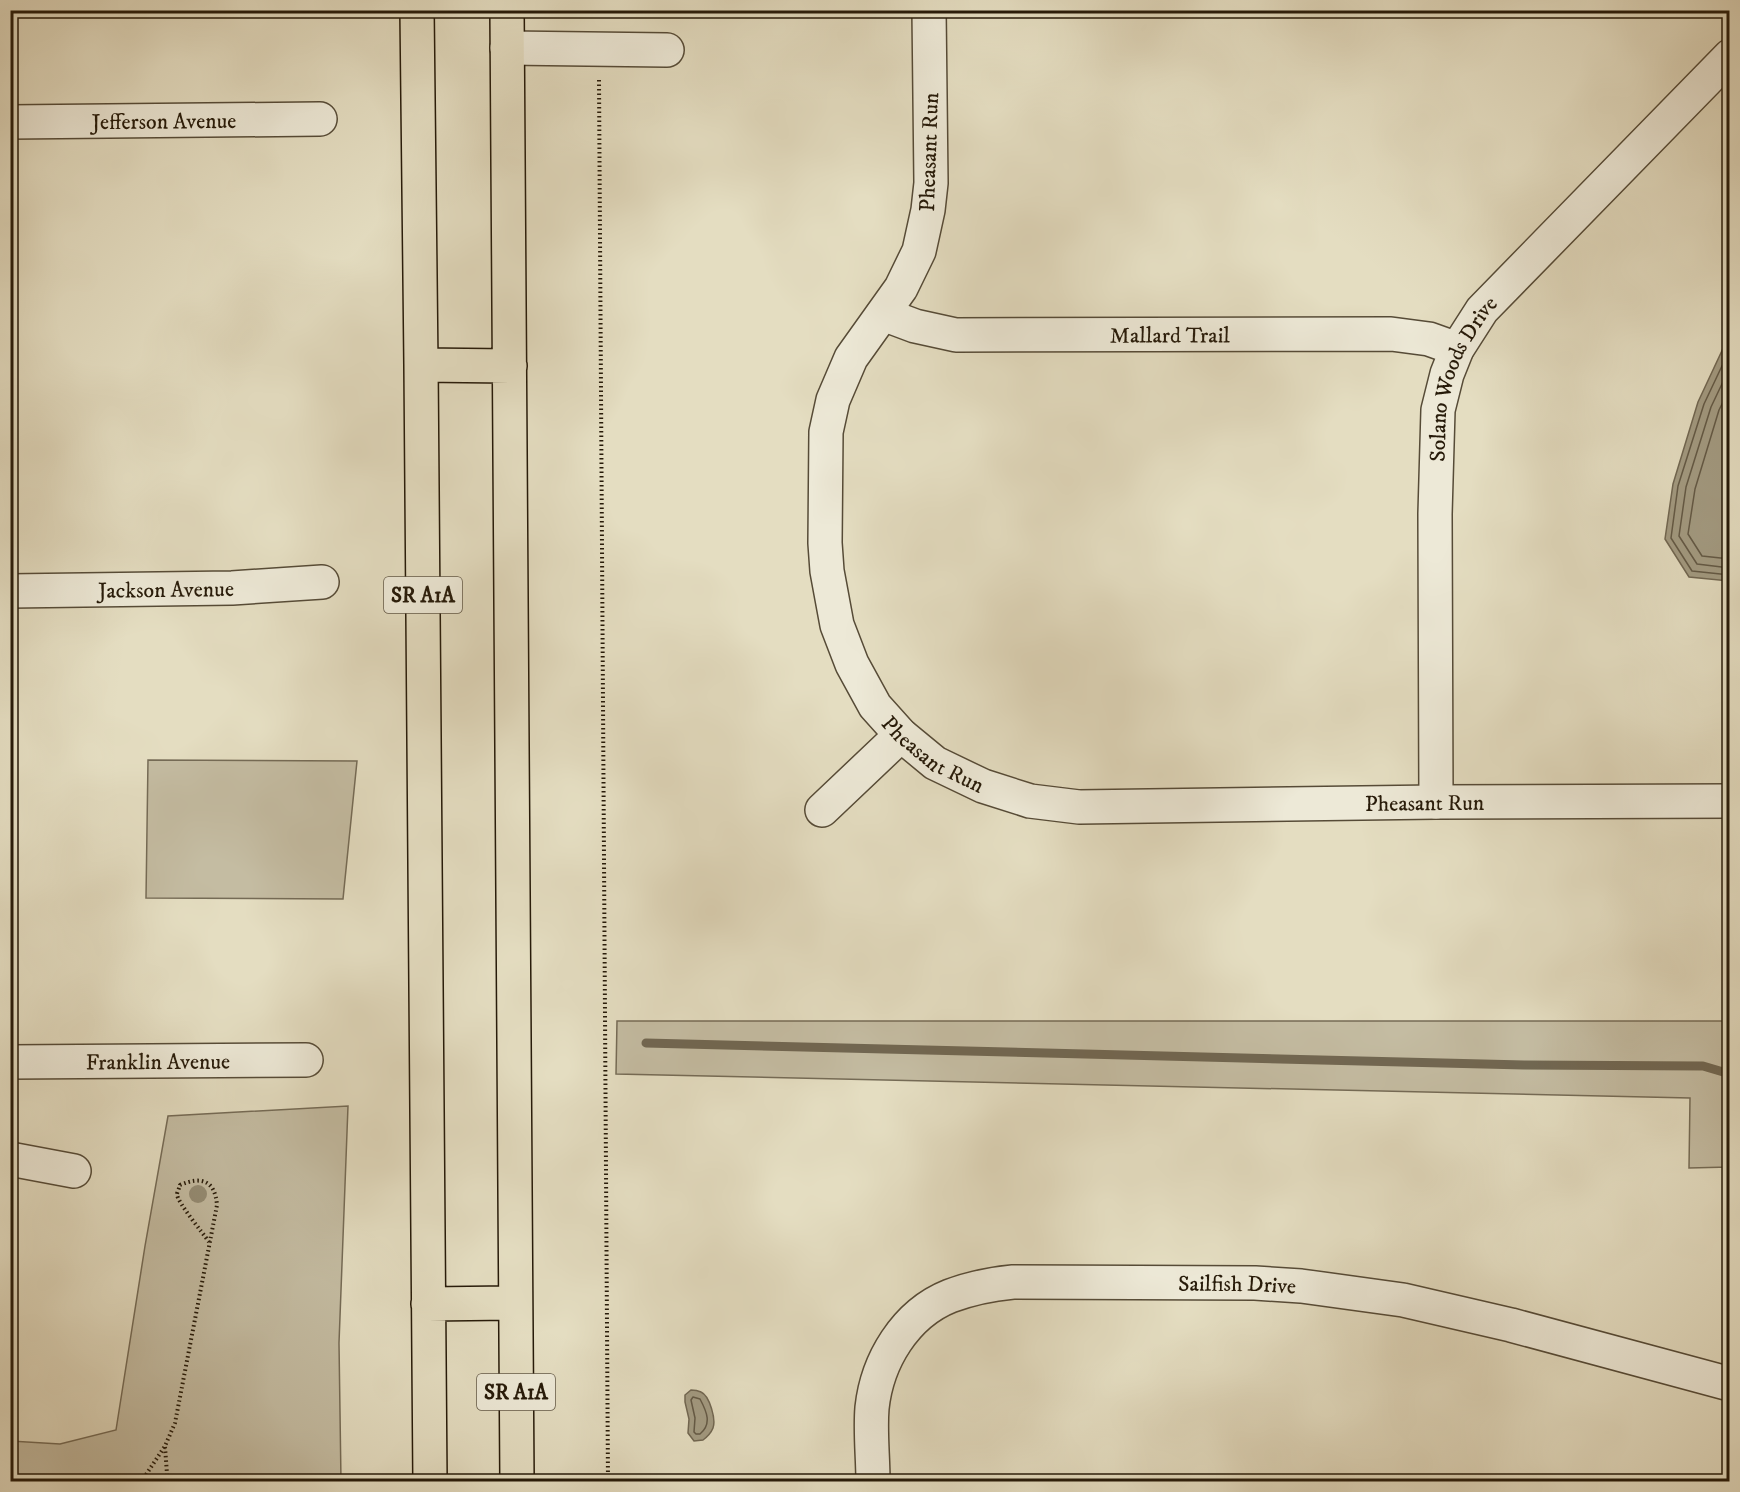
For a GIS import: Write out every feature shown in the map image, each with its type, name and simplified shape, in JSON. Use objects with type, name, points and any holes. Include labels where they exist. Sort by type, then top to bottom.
[{"type":"main road","name":"SR A1A","points":[[417,10],[429,1482]]},
{"type":"main road","name":"SR A1A","points":[[507,10],[517,1482]]},
{"type":"main road","points":[[421,365],[510,366]]},
{"type":"main road","points":[[428,1304],[515,1303]]},
{"type":"street","name":"Pheasant Run","points":[[929,10],[931,183],[919,251],[901,288],[851,358],[833,399],[826,432],[825,543],[827,571],[837,625],[852,664],[875,706],[901,735],[935,763],[983,786],[1030,801],[1079,807],[1730,801]]},
{"type":"street","points":[[507,48],[667,50]]},
{"type":"street","name":"Solano Woods Drive","points":[[1436,802],[1435,514],[1438,410],[1447,374],[1457,349],[1482,310],[1730,56]]},
{"type":"street","name":"Jefferson Avenue","points":[[10,122],[320,119]]},
{"type":"street","name":"Mallard Trail","points":[[883,314],[915,326],[956,335],[1391,334],[1429,339],[1457,349]]},
{"type":"street","name":"Jackson Avenue","points":[[10,591],[232,588],[322,582]]},
{"type":"street","points":[[822,810],[901,735]]},
{"type":"street","name":"Franklin Avenue","points":[[10,1062],[306,1060]]},
{"type":"street","points":[[10,1159],[74,1171]]},
{"type":"street","name":"Sailfish Drive","points":[[873,1482],[872,1408],[879,1376],[892,1346],[907,1327],[926,1310],[949,1296],[987,1284],[1013,1282],[1255,1283],[1300,1286],[1414,1303],[1511,1325],[1730,1384]]},
{"type":"path","points":[[599,50],[608,1482]]},
{"type":"path","points":[[141,1482],[165,1446],[175,1423],[217,1204],[216,1193],[210,1184],[200,1180],[180,1185],[177,1194],[180,1204],[209,1242]]},
{"type":"path","points":[[165,1446],[166,1482]]},
{"type":"shaded area","points":[[148,760],[357,761],[343,899],[146,898]]},
{"type":"shaded area","points":[[617,1021],[1729,1021],[1729,1167],[1689,1168],[1690,1098],[616,1074]]},
{"type":"shaded area","points":[[348,1106],[339,1343],[341,1481],[11,1481],[11,1441],[60,1444],[116,1430],[168,1116]]},
{"type":"water","points":[[1729,338],[1729,581],[1689,577],[1665,539],[1673,484],[1698,402]]},
{"type":"water","points":[[691,1390],[704,1394],[713,1414],[713,1428],[703,1440],[694,1441],[688,1433],[689,1419],[685,1395]]},
{"type":"waterway","points":[[646,1043],[1524,1065],[1703,1066],[1730,1074]]}]
